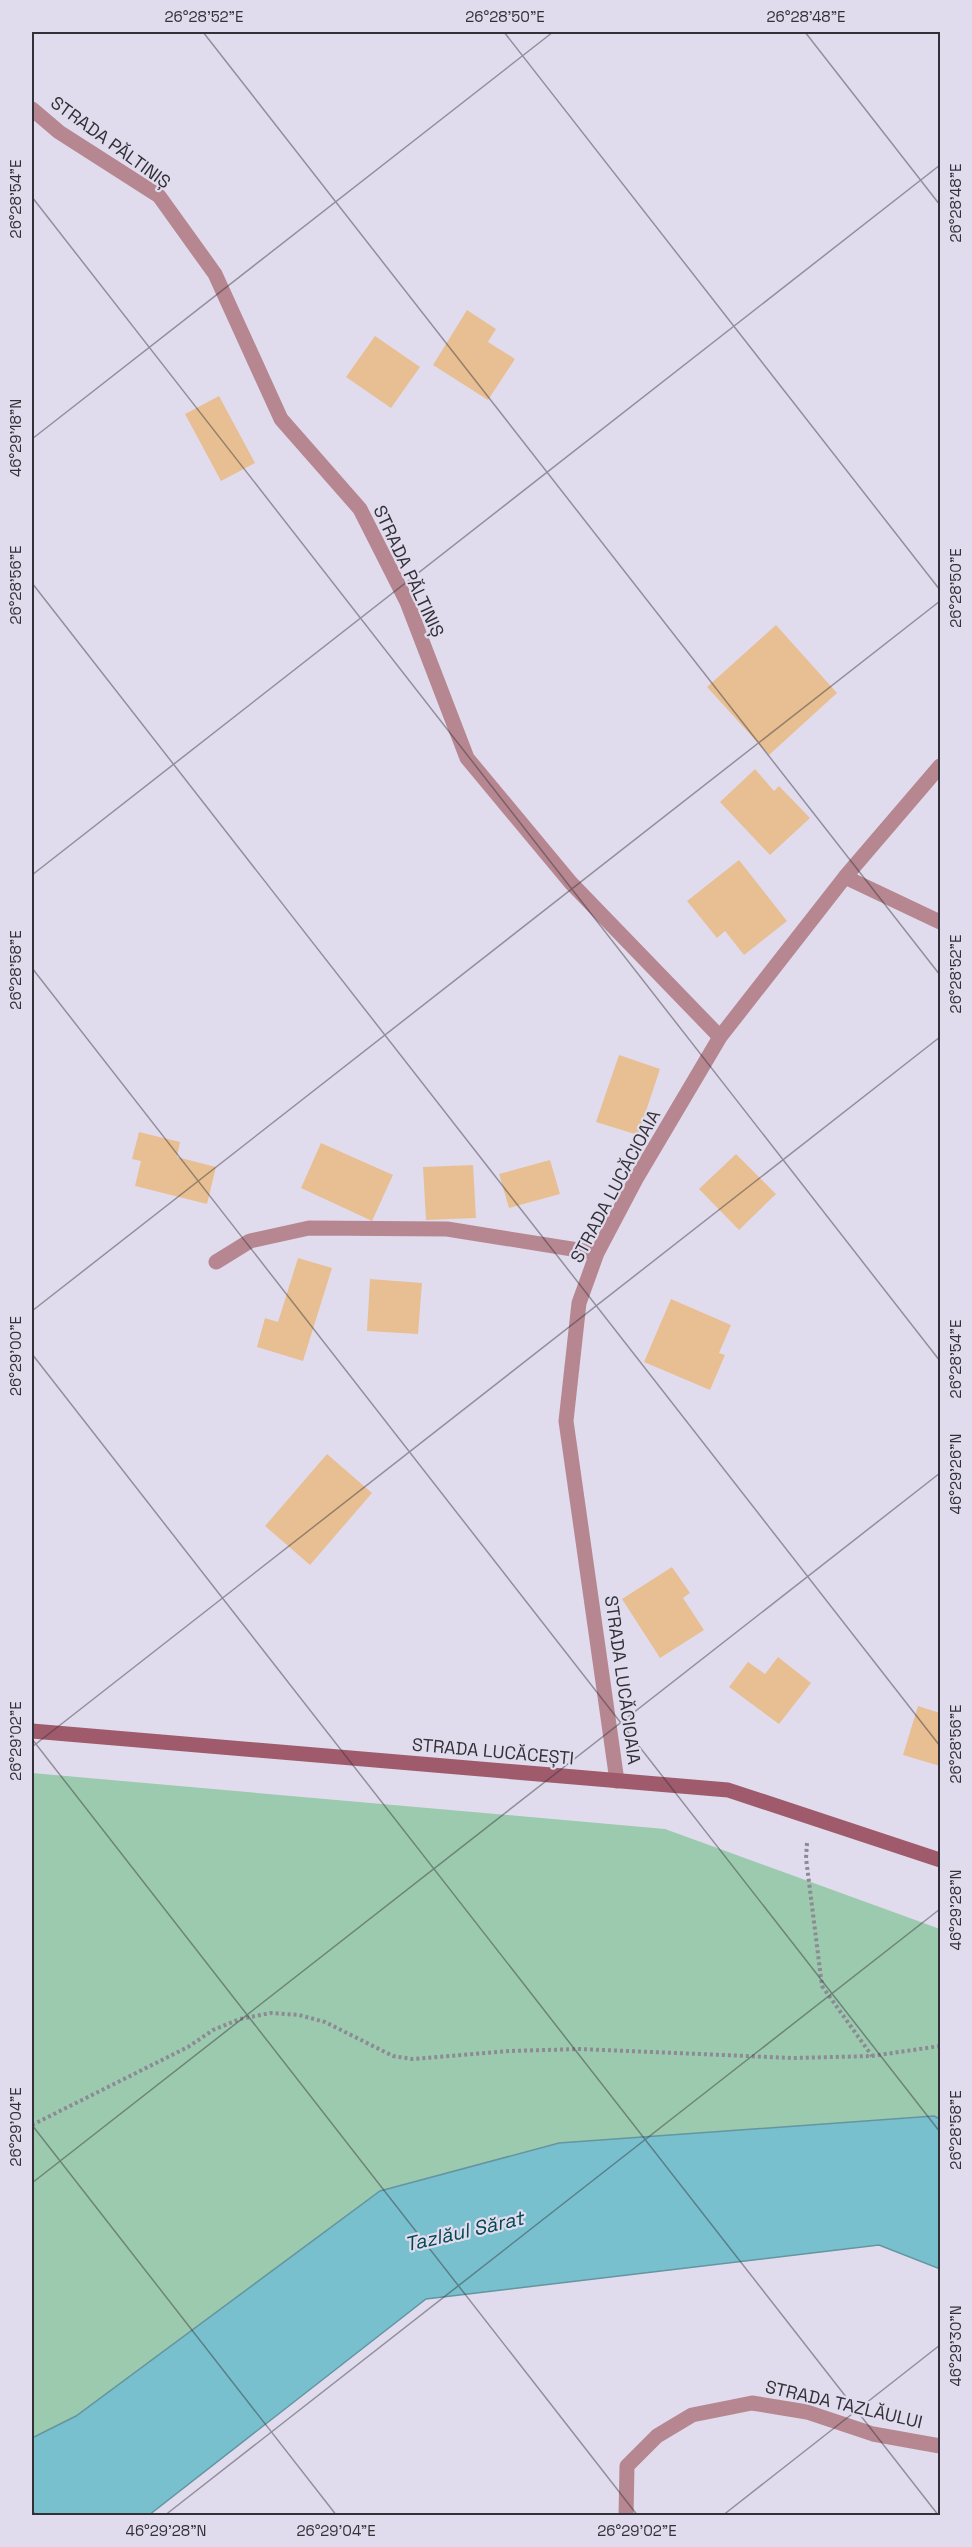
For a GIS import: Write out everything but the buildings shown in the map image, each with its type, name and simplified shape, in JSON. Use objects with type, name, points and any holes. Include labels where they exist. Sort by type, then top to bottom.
[{"type":"main road","name":"STRADA LUCĂCEȘTI","points":[[32,1731],[728,1790],[940,1860]]},
{"type":"street","name":"STRADA PĂLTINIȘ","points":[[32,109],[59,132],[159,196],[215,274],[281,419],[360,509],[407,602],[467,758],[571,883],[720,1037]]},
{"type":"street","name":"STRADA LUCĂCIOAIA","points":[[617,1781],[566,1421],[579,1303],[597,1253],[636,1179],[720,1037],[845,877],[940,766]]},
{"type":"street","points":[[845,877],[940,922]]},
{"type":"street","points":[[216,1262],[250,1241],[309,1227],[447,1229],[597,1253]]},
{"type":"street","name":"STRADA TAZLĂULUI","points":[[626,2516],[627,2466],[657,2436],[692,2415],[752,2403],[807,2412],[873,2434],[940,2446]]},
{"type":"path","points":[[810,1816],[806,1858],[822,1986],[872,2056]]},
{"type":"path","points":[[32,2125],[188,2047],[213,2030],[240,2019],[271,2013],[299,2015],[325,2022],[393,2056],[412,2059],[510,2051],[581,2049],[793,2058],[872,2056],[940,2046]]},
{"type":"green space","points":[[32,1773],[665,1829],[940,1929],[940,2119],[934,2116],[559,2143],[76,2416],[32,2438]]},
{"type":"water","name":"Tazlăul Sărat","points":[[934,2116],[940,2119],[940,2269],[879,2245],[426,2299],[149,2515],[32,2515],[32,2438],[76,2416],[380,2191],[559,2143]]}]
